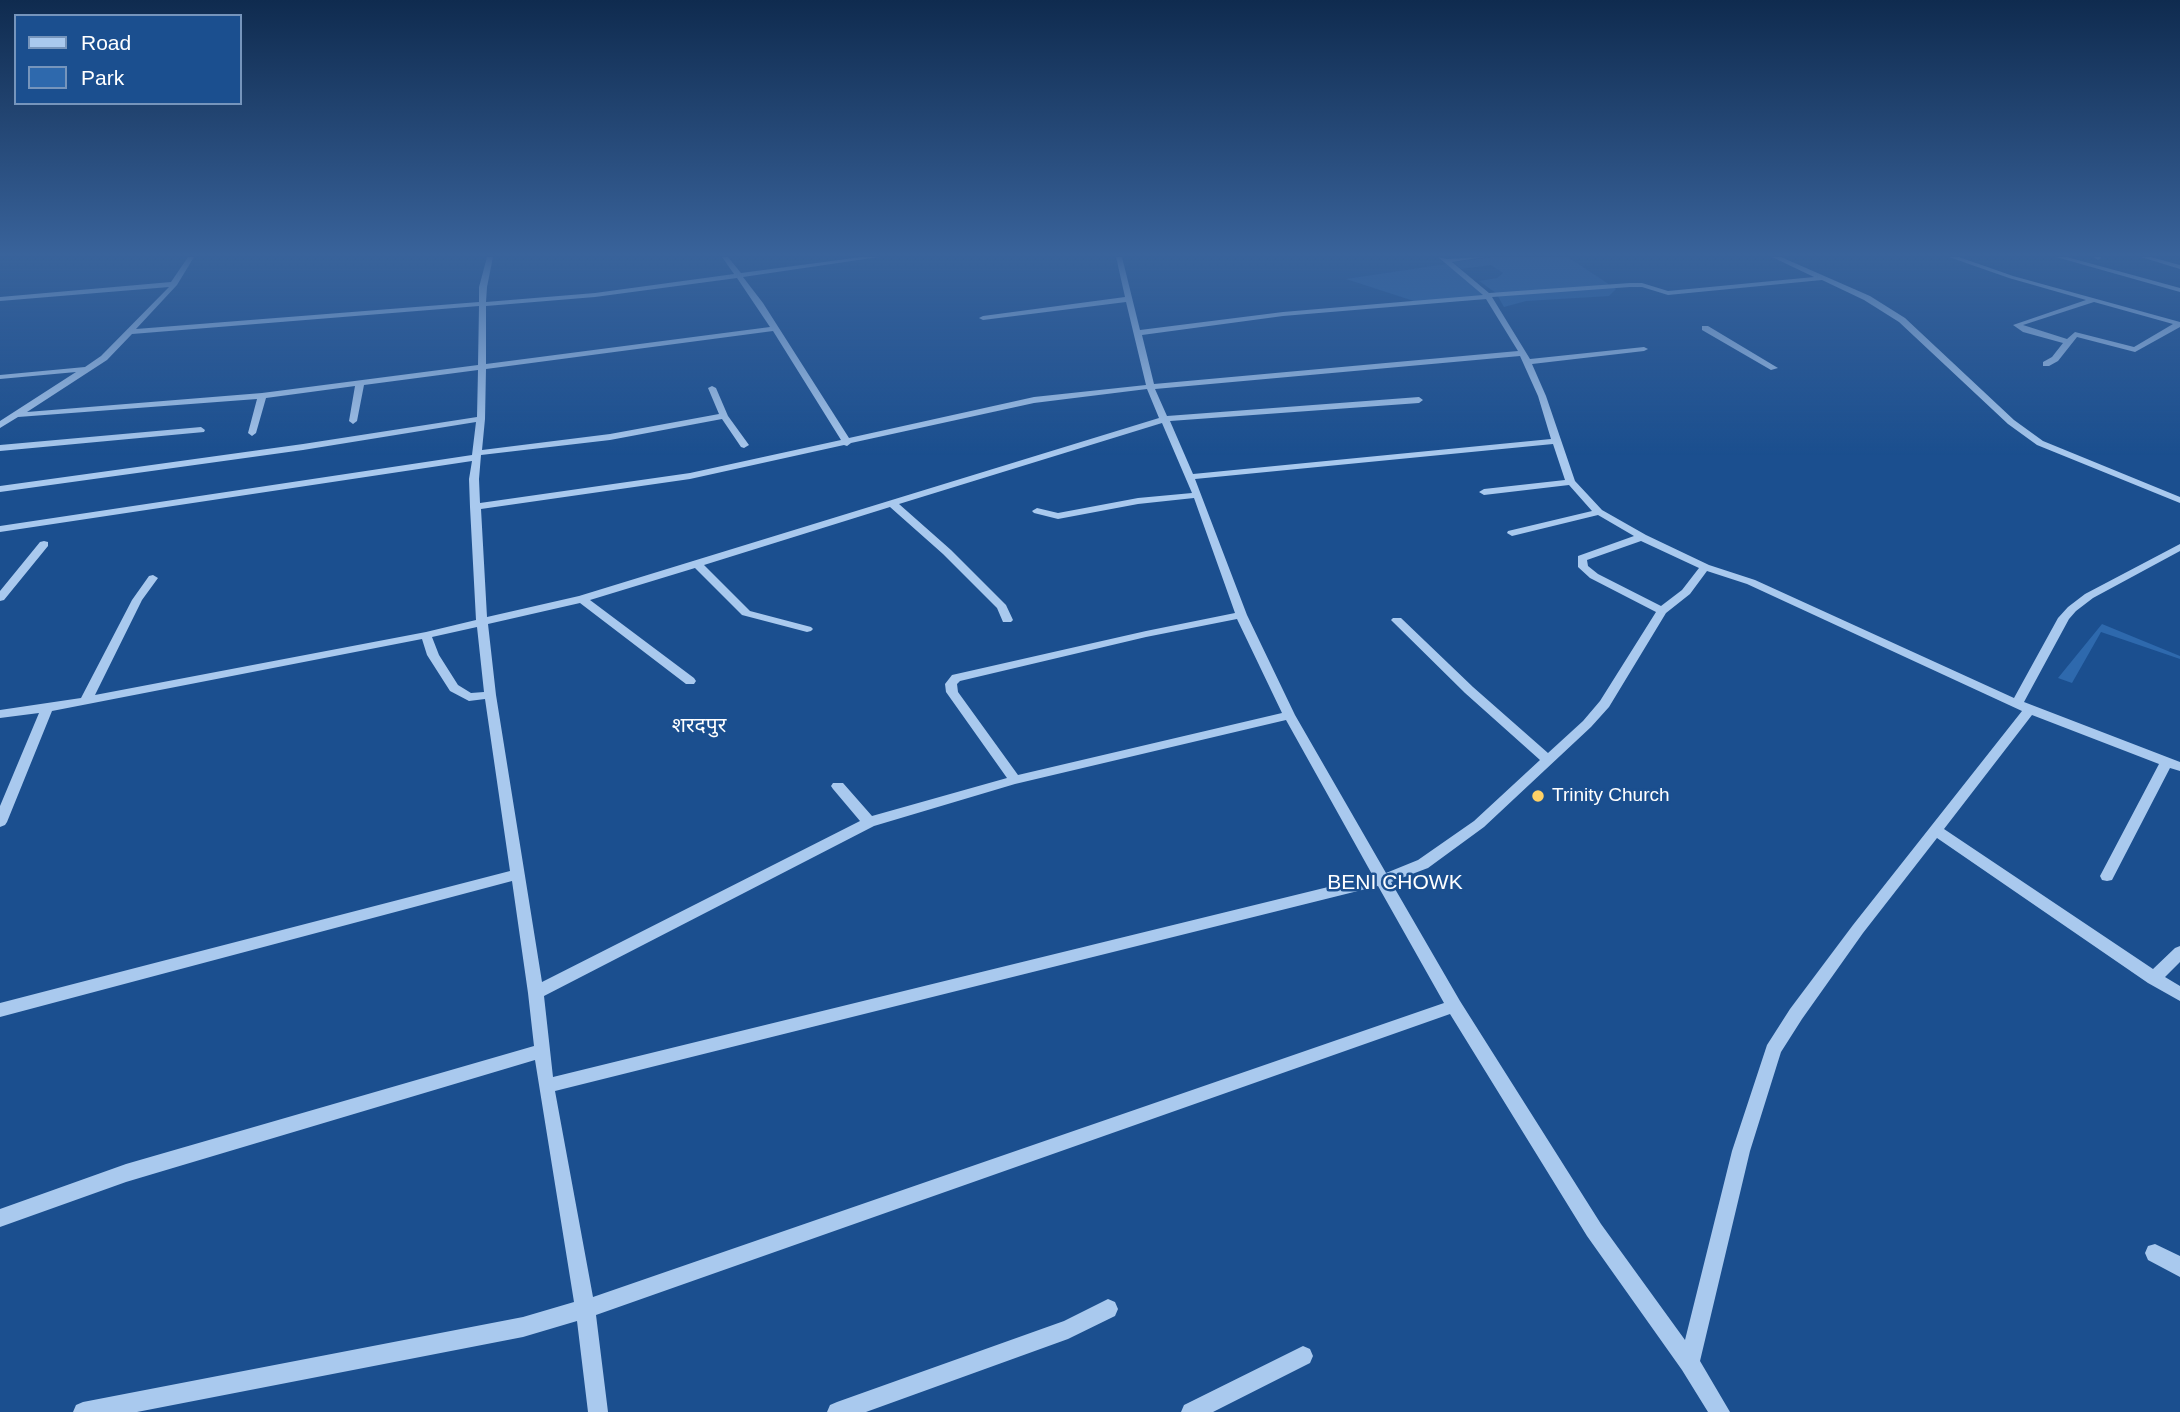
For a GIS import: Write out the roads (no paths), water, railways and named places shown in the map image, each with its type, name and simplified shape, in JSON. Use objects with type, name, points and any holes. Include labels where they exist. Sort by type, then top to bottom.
[{"type":"street","points":[[0,425],[89,369],[141,323]]},
{"type":"street","points":[[133,332],[251,323]]},
{"type":"street","points":[[483,323],[481,419],[475,508],[482,622],[490,695],[536,993],[546,1086],[585,1309],[598,1412]]},
{"type":"street","points":[[770,323],[847,443]]},
{"type":"street","points":[[1135,323],[1150,386],[1197,495],[1241,615],[1289,715],[1454,1006],[1594,1230],[1689,1363],[1720,1412]]},
{"type":"street","points":[[1137,333],[1219,323]]},
{"type":"street","points":[[1504,323],[1525,357],[1571,482],[1599,512],[1642,537],[1705,567],[1751,582],[2023,707],[2173,764],[2107,876]]},
{"type":"street","points":[[1905,323],[2031,438],[2051,449],[2180,500]]},
{"type":"street","points":[[2023,323],[2017,325],[2067,342]]},
{"type":"street","points":[[2046,364],[2055,359],[2075,334],[2136,350],[2180,324]]},
{"type":"street","points":[[1705,328],[1774,368]]},
{"type":"street","points":[[16,415],[262,396],[774,329]]},
{"type":"street","points":[[475,508],[663,481],[847,443],[1034,400],[1150,386],[1644,349]]},
{"type":"street","points":[[0,377],[89,369]]},
{"type":"street","points":[[353,421],[360,383]]},
{"type":"street","points":[[712,388],[724,416],[744,445]]},
{"type":"street","points":[[252,433],[262,396]]},
{"type":"street","points":[[0,714],[47,708],[426,635],[582,599],[1164,419],[1419,400]]},
{"type":"street","points":[[0,529],[610,437],[724,416]]},
{"type":"street","points":[[0,489],[291,449],[481,419]]},
{"type":"street","points":[[0,448],[201,430]]},
{"type":"street","points":[[1189,477],[1556,441]]},
{"type":"street","points":[[1484,492],[1571,482]]},
{"type":"street","points":[[1037,511],[1059,516],[1138,501],[1197,495]]},
{"type":"street","points":[[892,503],[947,552],[1002,607],[1007,620]]},
{"type":"street","points":[[1512,533],[1599,512]]},
{"type":"street","points":[[1642,537],[1582,558],[1583,567],[1594,576],[1662,611]]},
{"type":"street","points":[[0,598],[44,544]]},
{"type":"street","points":[[1689,1363],[1741,1151],[1773,1050],[1803,1004],[1936,830],[2023,707],[2064,618],[2089,596],[2180,547]]},
{"type":"street","points":[[698,565],[746,613],[807,629]]},
{"type":"street","points":[[546,1086],[1384,879],[1423,864],[1471,831],[1587,724],[1605,704],[1662,611],[1686,592],[1705,567]]},
{"type":"street","points":[[86,700],[137,600],[153,578]]},
{"type":"street","points":[[582,599],[690,681]]},
{"type":"street","points":[[1015,780],[952,692],[951,684],[956,678],[1241,615]]},
{"type":"street","points":[[1397,620],[1469,690],[1548,760]]},
{"type":"street","points":[[426,635],[433,655],[454,688],[469,697],[490,695]]},
{"type":"street","points":[[0,822],[47,708]]},
{"type":"street","points":[[536,993],[869,822],[1015,780],[1289,715]]},
{"type":"street","points":[[838,786],[869,822]]},
{"type":"street","points":[[1936,830],[2180,994]]},
{"type":"street","points":[[0,1010],[518,874]]},
{"type":"street","points":[[2154,978],[2180,952]]},
{"type":"street","points":[[83,1412],[523,1327],[585,1309],[1454,1006]]},
{"type":"street","points":[[0,1218],[126,1173],[542,1051]]},
{"type":"street","points":[[2155,1253],[2180,1267]]},
{"type":"street","points":[[837,1412],[1068,1329],[1108,1309]]},
{"type":"street","points":[[1191,1412],[1303,1356]]},
{"type":"place","name":"Trinity Church","points":[[1538,796]]},
{"type":"district","name":"शरदपुर","points":[[699,726]]},
{"type":"district","name":"BENI CHOWK","points":[[1395,883]]}]
